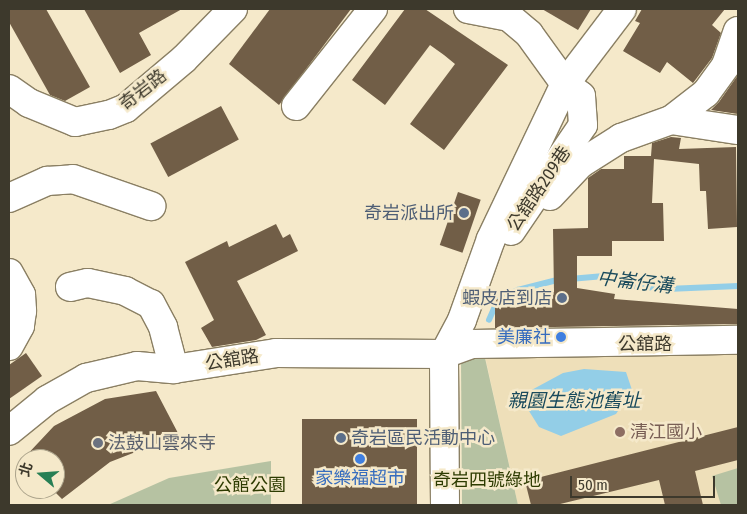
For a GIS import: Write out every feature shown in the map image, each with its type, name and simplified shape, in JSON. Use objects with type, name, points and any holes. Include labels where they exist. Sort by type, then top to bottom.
[{"type":"street","name":"奇岩路","points":[[9,89],[29,103],[67,120],[88,121],[109,115],[126,108],[184,59],[233,9]]},
{"type":"street","points":[[296,106],[373,9]]},
{"type":"street","name":"公舘路209巷","points":[[468,9],[510,17],[529,34],[565,84],[581,96],[583,125],[511,230],[471,296]]},
{"type":"street","points":[[565,84],[622,9]]},
{"type":"street","points":[[511,230],[532,221],[560,183],[580,164],[621,138],[671,120],[706,93],[726,65],[738,31]]},
{"type":"street","name":"公舘路209巷","points":[[444,354],[471,296],[491,239],[565,84]]},
{"type":"street","points":[[671,120],[738,130]]},
{"type":"street","points":[[9,198],[47,182],[74,179],[151,206]]},
{"type":"street","points":[[9,273],[21,295],[22,311],[20,326],[9,346]]},
{"type":"street","points":[[70,287],[88,283],[126,291],[151,304],[163,327],[174,369]]},
{"type":"street","name":"公舘路","points":[[9,431],[47,400],[86,378],[137,366],[174,369],[276,353],[444,354],[482,344],[675,344],[738,340]]},
{"type":"street","points":[[444,354],[444,505]]},
{"type":"shaded area","name":"清江國小","points":[[738,352],[738,505],[518,505],[485,356]]},
{"type":"green space","name":"奇岩四號綠地","points":[[485,358],[518,505],[462,505],[461,359]]},
{"type":"green space","name":"公館公園","points":[[271,461],[271,505],[108,505],[169,478]]},
{"type":"green space","points":[[738,468],[738,505],[721,505],[712,476]]},
{"type":"water","name":"親園生態池舊址","points":[[584,369],[626,372],[632,390],[616,414],[561,436],[539,427],[529,411],[526,393],[563,373]]},
{"type":"building","points":[[9,9],[46,9],[90,87],[65,101],[50,95],[9,22]]},
{"type":"building","points":[[84,9],[182,9],[139,33],[151,55],[120,73]]},
{"type":"building","points":[[270,9],[351,9],[279,105],[229,64]]},
{"type":"building","points":[[405,9],[425,9],[508,65],[444,150],[410,124],[455,64],[444,55],[430,45],[385,105],[352,80]]},
{"type":"building","points":[[542,9],[591,9],[578,30]]},
{"type":"building","points":[[642,9],[725,9],[712,25],[721,33],[712,58],[693,83],[667,62],[660,73],[623,51],[640,23],[635,21]]},
{"type":"building","points":[[738,75],[738,114],[711,110],[719,102]]},
{"type":"building","points":[[221,106],[239,140],[168,177],[150,144]]},
{"type":"building","points":[[671,137],[681,138],[679,149],[736,147],[737,227],[708,229],[706,191],[700,191],[699,164],[654,159],[652,203],[663,203],[664,241],[612,241],[612,256],[577,256],[577,288],[615,294],[614,299],[738,309],[738,324],[495,328],[495,299],[544,298],[544,293],[554,292],[553,229],[588,228],[588,178],[601,169],[624,169],[624,156],[651,156],[652,143]]},
{"type":"building","name":"奇岩派出所","points":[[458,192],[481,200],[462,253],[440,245]]},
{"type":"building","points":[[276,224],[283,238],[290,234],[298,251],[237,281],[266,335],[256,340],[212,347],[201,328],[214,320],[185,262],[227,241],[229,247]]},
{"type":"building","points":[[26,353],[42,376],[9,399],[9,365]]},
{"type":"building","name":"法鼓山雲來寺","points":[[156,391],[179,435],[110,462],[65,497],[65,449],[32,449],[54,426],[105,399]]},
{"type":"building","points":[[302,419],[417,419],[417,505],[302,505]]},
{"type":"building","points":[[738,427],[738,460],[695,471],[703,505],[665,505],[659,480],[556,505],[531,505],[525,481]]},
{"type":"waterway","name":"中崙仔溝","points":[[570,279],[604,276],[625,285],[667,289],[738,286]]},
{"type":"waterway","name":"中崙仔溝","points":[[489,320],[498,300],[518,290],[561,279]]},
{"type":"place","name":"奇岩派出所","points":[[464,213]]},
{"type":"place","name":"蝦皮店到店","points":[[562,298]]},
{"type":"place","name":"美廉社","points":[[561,337]]},
{"type":"place","name":"清江國小","points":[[620,432]]},
{"type":"place","name":"奇岩區民活動中心","points":[[341,438]]},
{"type":"place","name":"法鼓山雲來寺","points":[[98,443]]},
{"type":"place","name":"家樂福超市","points":[[360,459]]}]
